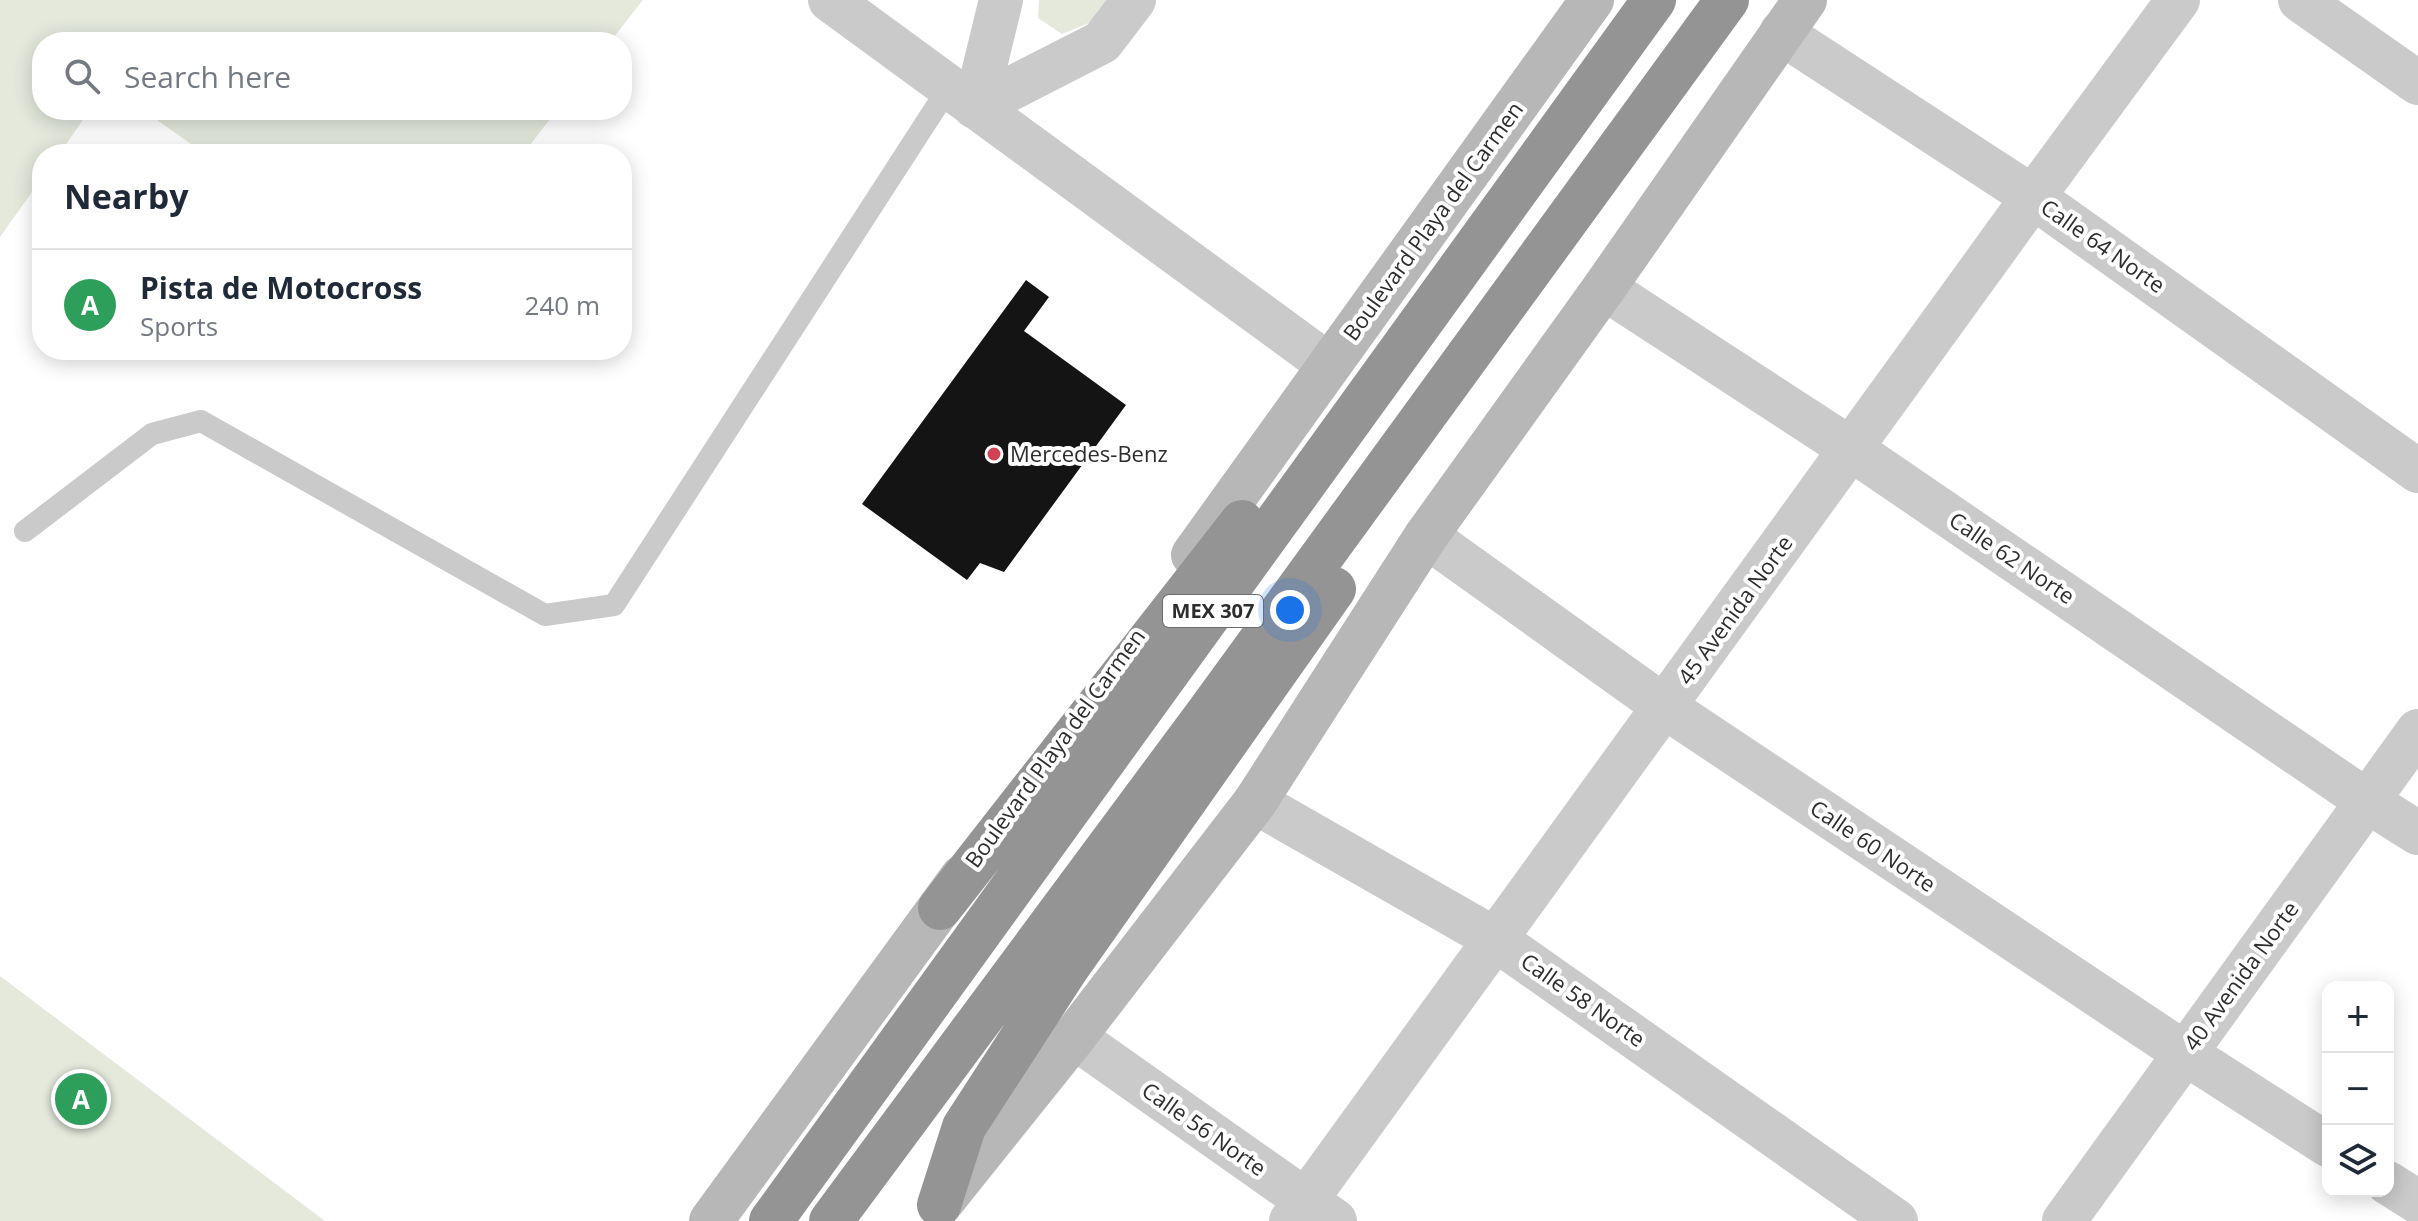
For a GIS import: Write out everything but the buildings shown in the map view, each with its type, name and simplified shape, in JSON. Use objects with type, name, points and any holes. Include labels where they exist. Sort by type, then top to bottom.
[{"type":"highway","name":"MEX 307","points":[[771,1221],[1654,0]]},
{"type":"highway","name":"MEX 307","points":[[831,1221],[1216,701],[1727,0]]},
{"type":"highway","points":[[934,1213],[964,1127],[1067,968],[1513,334],[1540,291],[1610,160]]},
{"type":"highway","points":[[940,908],[1308,439],[1433,269],[1530,172]]},
{"type":"main road","name":"Boulevard Playa del Carmen","points":[[711,1221],[940,908],[1592,0]]},
{"type":"main road","points":[[934,1213],[1255,802],[1426,536],[1604,288],[1793,16]]},
{"type":"street","points":[[830,0],[1329,365]]},
{"type":"street","points":[[962,97],[1001,0]]},
{"type":"street","points":[[962,97],[1102,42],[1134,0]]},
{"type":"street","name":"45 Avenida Norte","points":[[1311,1214],[1495,939],[2178,0]]},
{"type":"street","points":[[2300,0],[2418,83]]},
{"type":"street","name":"Calle 64 Norte","points":[[1793,16],[2033,197],[2418,471]]},
{"type":"street","name":"Calle 62 Norte","points":[[1604,288],[1851,449],[2418,833]]},
{"type":"street","name":"Calle 60 Norte","points":[[1426,536],[1665,707],[2322,1141]]},
{"type":"street","name":"40 Avenida Norte","points":[[2064,1221],[2418,731]]},
{"type":"street","name":"Calle 58 Norte","points":[[1255,802],[1495,939],[1896,1221]]},
{"type":"street","name":"Calle 56 Norte","points":[[1074,1037],[1311,1214]]},
{"type":"street","points":[[2394,1187],[2418,1202]]},
{"type":"lane","points":[[25,531],[152,434],[201,421],[545,615],[614,605],[962,97]]},
{"type":"shaded area","points":[[0,0],[643,0],[618,32],[32,32],[32,120],[83,120],[66,144],[32,144],[32,192],[0,237]]},
{"type":"shaded area","points":[[1039,0],[1121,0],[1111,14],[1062,34],[1038,18]]},
{"type":"shaded area","points":[[157,120],[549,120],[531,144],[191,144]]},
{"type":"shaded area","points":[[0,976],[325,1221],[0,1221]]},
{"type":"place","name":"Mercedes-Benz","points":[[994,454]]},
{"type":"place","name":"Pista de Motocross","points":[[81,1099]]}]
